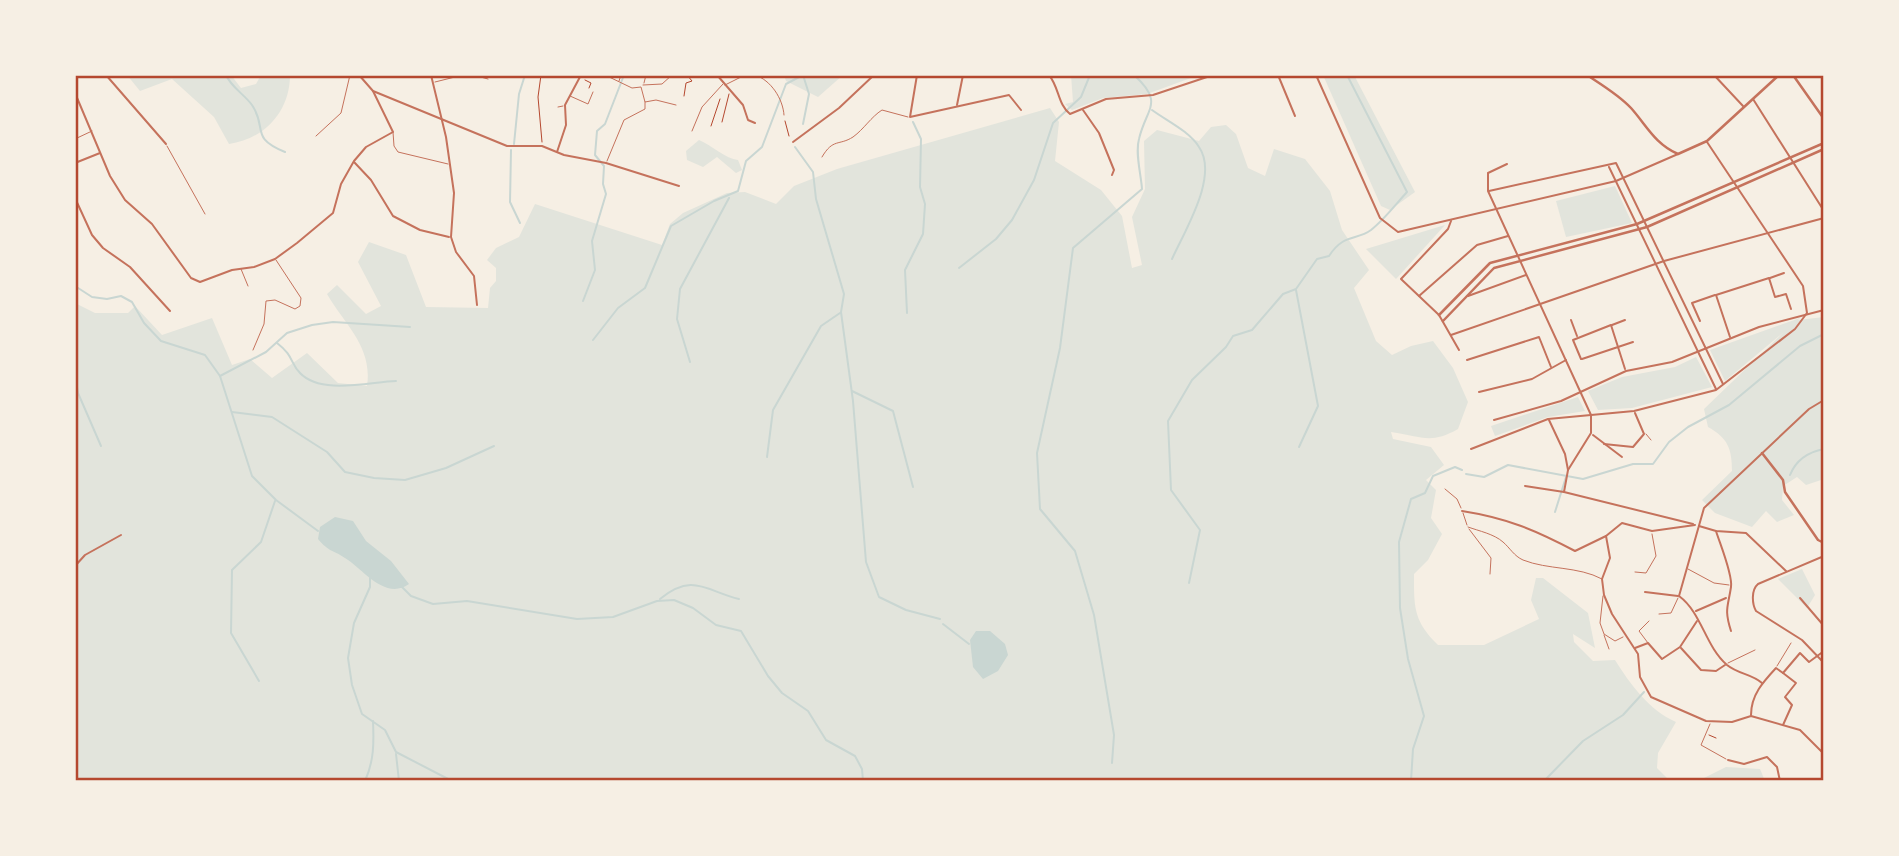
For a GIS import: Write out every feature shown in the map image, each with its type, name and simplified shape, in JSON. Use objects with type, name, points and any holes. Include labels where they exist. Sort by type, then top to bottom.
[{"type":"street","points":[[106,75],[166,144]]},
{"type":"street","points":[[75,93],[110,176],[125,200],[152,224],[191,278],[200,282],[275,259],[333,213],[341,184],[354,161],[366,146],[393,132],[373,91],[359,75]]},
{"type":"street","points":[[431,75],[435,82],[454,193],[451,237],[456,251],[474,276],[477,305]]},
{"type":"street","points":[[717,75],[743,105],[748,120],[755,123]]},
{"type":"street","points":[[793,142],[839,108],[874,75]]},
{"type":"street","points":[[917,75],[910,117],[1010,95],[1021,110]]},
{"type":"street","points":[[956,107],[963,75]]},
{"type":"street","points":[[1049,75],[1066,113],[1107,99],[1153,95],[1213,75]]},
{"type":"street","points":[[1278,75],[1295,116]]},
{"type":"street","points":[[1317,75],[1380,218],[1393,230],[1403,233],[1624,178],[1707,141],[1779,75]]},
{"type":"street","points":[[1587,75],[1614,92],[1631,108],[1655,140],[1678,154]]},
{"type":"street","points":[[1714,75],[1744,106]]},
{"type":"street","points":[[1793,75],[1824,119]]},
{"type":"street","points":[[556,153],[566,125],[565,105],[580,76]]},
{"type":"street","points":[[373,91],[507,146],[542,146],[556,153],[606,163],[679,186]]},
{"type":"street","points":[[1753,98],[1824,211]]},
{"type":"street","points":[[1083,109],[1099,133],[1114,170],[1112,175]]},
{"type":"street","points":[[1471,449],[1548,419],[1634,411],[1716,390],[1795,329],[1807,313],[1803,286],[1707,141]]},
{"type":"street","points":[[1443,321],[1493,268],[1647,227],[1738,188],[1824,143]]},
{"type":"street","points":[[1439,315],[1490,263],[1637,224],[1824,149]]},
{"type":"street","points":[[75,163],[102,152]]},
{"type":"street","points":[[354,161],[372,180],[393,216],[420,230],[451,237]]},
{"type":"street","points":[[1507,163],[1488,173],[1488,191],[1539,305],[1582,390],[1591,415],[1591,433],[1568,470],[1563,493]]},
{"type":"street","points":[[1488,191],[1616,163],[1723,385]]},
{"type":"street","points":[[1609,166],[1716,390]]},
{"type":"street","points":[[75,198],[92,235],[103,248],[130,267],[170,311]]},
{"type":"street","points":[[1451,335],[1664,261],[1824,218]]},
{"type":"street","points":[[1451,221],[1448,229],[1401,279],[1439,315],[1459,350]]},
{"type":"street","points":[[1419,296],[1477,245],[1509,236]]},
{"type":"street","points":[[1700,321],[1692,303],[1784,273]]},
{"type":"street","points":[[1467,296],[1527,275]]},
{"type":"street","points":[[1769,278],[1775,297],[1786,294],[1791,309]]},
{"type":"street","points":[[1716,295],[1731,338]]},
{"type":"street","points":[[1494,420],[1560,401],[1626,371],[1672,362],[1731,338],[1824,310]]},
{"type":"street","points":[[1571,320],[1577,337]]},
{"type":"street","points":[[1625,320],[1577,337],[1573,341],[1581,359],[1633,342]]},
{"type":"street","points":[[1611,325],[1626,371]]},
{"type":"street","points":[[1467,360],[1539,337],[1551,367]]},
{"type":"street","points":[[1479,391],[1532,379],[1567,359]]},
{"type":"street","points":[[1679,596],[1696,525],[1704,508],[1809,409],[1824,400]]},
{"type":"street","points":[[1604,444],[1633,447],[1644,434],[1634,411]]},
{"type":"street","points":[[1548,419],[1565,454],[1568,470]]},
{"type":"street","points":[[1591,433],[1622,457]]},
{"type":"street","points":[[1762,453],[1783,480],[1785,492],[1818,540],[1824,543]]},
{"type":"street","points":[[1525,486],[1685,520],[1716,531],[1746,533],[1786,571]]},
{"type":"street","points":[[1462,511],[1500,516],[1575,551],[1606,536],[1622,523],[1652,531],[1696,525]]},
{"type":"street","points":[[1716,531],[1732,585],[1727,598],[1726,616],[1731,631]]},
{"type":"street","points":[[75,566],[85,555],[121,535]]},
{"type":"street","points":[[1606,536],[1610,558],[1602,579],[1604,595],[1625,635],[1639,654],[1640,678],[1651,697],[1668,707],[1710,722],[1732,722],[1751,716],[1800,730],[1824,754]]},
{"type":"street","points":[[1823,556],[1772,576],[1755,587],[1754,605],[1759,613],[1797,635],[1824,663]]},
{"type":"street","points":[[1645,592],[1679,596],[1695,611],[1697,621],[1726,664],[1762,683]]},
{"type":"street","points":[[1695,611],[1727,598]]},
{"type":"street","points":[[1800,598],[1824,626]]},
{"type":"street","points":[[1634,648],[1648,643],[1661,660],[1680,647],[1697,621]]},
{"type":"street","points":[[1680,647],[1700,670],[1716,671],[1726,664]]},
{"type":"street","points":[[1783,673],[1800,653],[1809,662],[1824,651]]},
{"type":"street","points":[[1751,716],[1751,705],[1762,683],[1776,668],[1796,683],[1785,697],[1792,705],[1783,726]]},
{"type":"street","points":[[1728,760],[1744,764],[1767,757],[1777,767],[1780,781]]},
{"type":"lane","points":[[316,136],[341,113],[350,75]]},
{"type":"lane","points":[[435,82],[463,75]]},
{"type":"lane","points":[[473,75],[488,79]]},
{"type":"lane","points":[[605,75],[632,88],[662,84],[672,75]]},
{"type":"lane","points":[[618,83],[621,75]]},
{"type":"lane","points":[[606,163],[624,120],[644,110],[642,86],[646,75]]},
{"type":"lane","points":[[692,131],[702,107],[724,85],[745,75]]},
{"type":"lane","points":[[755,75],[768,82],[778,95],[784,115]]},
{"type":"lane","points":[[569,96],[587,104],[593,92]]},
{"type":"lane","points":[[645,102],[656,100],[676,105]]},
{"type":"lane","points":[[558,107],[565,105]]},
{"type":"lane","points":[[822,157],[827,147],[852,137],[879,111],[885,110],[901,118],[910,117]]},
{"type":"lane","points":[[75,139],[92,131]]},
{"type":"lane","points":[[393,132],[394,146],[398,152],[450,164]]},
{"type":"lane","points":[[789,136],[793,142]]},
{"type":"lane","points":[[166,144],[205,214]]},
{"type":"lane","points":[[253,350],[264,324],[266,300],[275,300],[295,309],[300,306],[301,298],[275,259]]},
{"type":"lane","points":[[241,269],[248,286]]},
{"type":"lane","points":[[1644,434],[1651,440]]},
{"type":"lane","points":[[1446,489],[1457,499],[1468,527],[1491,558],[1490,574]]},
{"type":"lane","points":[[1468,527],[1501,540],[1526,561],[1557,565],[1568,572],[1592,574],[1602,579]]},
{"type":"lane","points":[[1635,572],[1646,573],[1657,555],[1652,531]]},
{"type":"lane","points":[[1686,568],[1714,583],[1732,585]]},
{"type":"lane","points":[[1604,595],[1600,623],[1609,649]]},
{"type":"lane","points":[[1659,614],[1671,613],[1679,596]]},
{"type":"lane","points":[[1648,643],[1639,631],[1649,621]]},
{"type":"lane","points":[[1604,634],[1615,641],[1625,635]]},
{"type":"lane","points":[[1776,668],[1791,643]]},
{"type":"lane","points":[[1726,664],[1755,650]]},
{"type":"lane","points":[[1710,722],[1701,745],[1728,760]]},
{"type":"path","points":[[541,75],[538,97],[543,129],[542,146]]},
{"type":"path","points":[[684,96],[686,83],[692,81],[687,75]]},
{"type":"path","points":[[580,76],[591,83],[589,89],[593,92]]},
{"type":"path","points":[[722,122],[730,91]]},
{"type":"path","points":[[711,126],[720,99]]},
{"type":"path","points":[[784,115],[789,136]]},
{"type":"path","points":[[1706,734],[1716,738]]},
{"type":"shaded area","points":[[127,75],[231,75],[241,88],[256,84],[261,75],[290,75],[285,101],[273,122],[253,136],[229,144],[214,117],[172,79],[140,91]]},
{"type":"shaded area","points":[[784,75],[843,75],[818,97],[786,81]]},
{"type":"shaded area","points":[[1071,75],[1199,75],[1147,94],[1103,98],[1072,110],[1065,104],[1073,102]]},
{"type":"shaded area","points":[[1323,75],[1354,75],[1415,192],[1390,210],[1381,206]]},
{"type":"shaded area","points":[[1050,108],[1059,122],[1055,161],[1101,190],[1122,216],[1132,268],[1142,265],[1132,217],[1145,189],[1144,141],[1157,130],[1199,141],[1211,127],[1226,125],[1236,134],[1248,168],[1265,176],[1274,149],[1305,159],[1330,191],[1342,230],[1369,270],[1354,288],[1376,341],[1392,355],[1411,346],[1433,341],[1453,368],[1468,402],[1458,429],[1448,434],[1425,438],[1391,432],[1393,439],[1431,447],[1444,465],[1426,480],[1436,490],[1431,518],[1442,534],[1428,560],[1414,574],[1415,604],[1419,620],[1438,645],[1484,645],[1539,619],[1531,600],[1536,578],[1543,578],[1588,613],[1595,648],[1573,634],[1574,642],[1593,661],[1615,660],[1649,703],[1676,722],[1658,753],[1657,768],[1670,781],[75,781],[75,303],[95,313],[128,313],[135,306],[162,335],[212,318],[232,365],[250,359],[272,378],[307,353],[338,383],[367,386],[368,372],[362,348],[327,294],[337,285],[366,314],[381,306],[358,262],[369,242],[406,255],[426,307],[488,308],[490,288],[496,281],[496,268],[487,260],[496,248],[519,237],[535,204],[662,245],[670,224],[683,213],[727,193],[745,192],[776,204],[794,186],[837,169]]},
{"type":"shaded area","points":[[699,140],[738,160],[742,170],[736,173],[717,157],[703,167],[687,160],[686,151]]},
{"type":"shaded area","points":[[1615,186],[1632,223],[1566,237],[1556,201]]},
{"type":"shaded area","points":[[1445,225],[1396,279],[1366,249]]},
{"type":"shaded area","points":[[1824,317],[1824,479],[1806,485],[1797,477],[1783,486],[1782,500],[1794,515],[1777,522],[1766,511],[1752,527],[1715,513],[1702,500],[1732,471],[1732,463],[1728,445],[1708,427],[1704,409],[1784,332],[1725,381],[1710,350],[1800,318],[1798,320]]},
{"type":"shaded area","points":[[1696,357],[1712,387],[1632,408],[1598,410],[1588,391],[1622,377],[1675,367]]},
{"type":"shaded area","points":[[1578,397],[1585,411],[1548,417],[1495,436],[1491,426]]},
{"type":"shaded area","points":[[335,517],[353,521],[366,541],[391,561],[409,584],[391,589],[383,586],[325,547],[318,539],[320,527]]},
{"type":"shaded area","points":[[1802,569],[1815,595],[1807,608],[1778,579]]},
{"type":"shaded area","points":[[976,631],[990,631],[1005,644],[1008,655],[998,671],[983,679],[973,667],[970,640]]},
{"type":"shaded area","points":[[1726,767],[1760,769],[1765,781],[1698,781]]},
{"type":"waterway","points":[[226,75],[257,113],[263,137],[285,152]]},
{"type":"waterway","points":[[514,144],[519,94],[525,75]]},
{"type":"waterway","points":[[583,301],[595,270],[592,241],[606,194],[603,184],[604,166],[595,155],[597,131],[605,124],[624,75]]},
{"type":"waterway","points":[[803,75],[809,94],[803,124]]},
{"type":"waterway","points":[[593,340],[618,308],[645,288],[671,226],[714,201],[738,191],[746,161],[762,147],[786,84],[803,75]]},
{"type":"waterway","points":[[959,268],[996,239],[1012,220],[1034,180],[1053,123],[1081,97],[1090,75]]},
{"type":"waterway","points":[[1112,763],[1114,735],[1094,615],[1075,551],[1040,509],[1037,453],[1060,348],[1073,248],[1142,189],[1138,145],[1151,99],[1149,92],[1134,75]]},
{"type":"waterway","points":[[1189,583],[1200,530],[1171,490],[1168,421],[1192,380],[1226,347],[1233,336],[1252,330],[1283,294],[1296,289],[1317,259],[1329,256],[1340,244],[1371,230],[1407,192],[1347,75]]},
{"type":"waterway","points":[[1152,110],[1190,136],[1204,159],[1203,188],[1172,259]]},
{"type":"waterway","points":[[907,313],[905,270],[923,234],[925,204],[920,187],[921,139],[913,122]]},
{"type":"waterway","points":[[795,147],[813,172],[816,199],[844,294],[841,312],[853,401],[866,562],[879,597],[906,610],[940,619]]},
{"type":"waterway","points":[[511,150],[510,202],[520,223]]},
{"type":"waterway","points":[[690,362],[677,319],[680,289],[729,198]]},
{"type":"waterway","points":[[75,286],[92,297],[107,299],[121,296],[132,302],[144,323],[161,341],[205,355],[220,376],[252,476],[276,500],[318,531]]},
{"type":"waterway","points":[[1296,290],[1318,406],[1299,447]]},
{"type":"waterway","points":[[767,457],[773,410],[821,326],[840,313]]},
{"type":"waterway","points":[[220,376],[266,352],[287,333],[312,325],[333,322],[410,327]]},
{"type":"waterway","points":[[1466,474],[1484,477],[1508,465],[1583,479],[1633,464],[1653,464],[1669,442],[1688,427],[1729,405],[1800,346],[1824,334]]},
{"type":"waterway","points":[[277,343],[300,373],[320,384],[346,386],[396,381]]},
{"type":"waterway","points":[[75,376],[78,393],[101,446]]},
{"type":"waterway","points":[[852,391],[893,411],[913,487]]},
{"type":"waterway","points":[[232,412],[272,417],[327,452],[345,472],[374,478],[405,480],[446,468],[494,446]]},
{"type":"waterway","points":[[1790,475],[1803,458],[1824,449]]},
{"type":"waterway","points":[[1411,781],[1413,749],[1424,716],[1408,659],[1400,608],[1399,542],[1411,499],[1425,493],[1433,476],[1455,467],[1462,470]]},
{"type":"waterway","points":[[1555,512],[1566,477]]},
{"type":"waterway","points":[[259,681],[231,633],[232,570],[261,542],[275,501]]},
{"type":"waterway","points":[[370,578],[370,587],[354,623],[348,658],[352,685],[362,714],[385,730],[396,752],[452,781]]},
{"type":"waterway","points":[[660,599],[682,586],[691,585],[739,599]]},
{"type":"waterway","points":[[401,586],[411,596],[433,604],[467,601],[577,619],[613,617],[657,601],[674,600],[693,608],[716,625],[741,631],[768,676],[782,693],[808,711],[826,740],[855,756],[862,769],[863,781]]},
{"type":"waterway","points":[[943,624],[969,644]]},
{"type":"waterway","points":[[1544,781],[1583,741],[1623,715],[1644,692]]},
{"type":"waterway","points":[[365,781],[373,752],[373,721]]},
{"type":"waterway","points":[[396,754],[399,781]]}]
